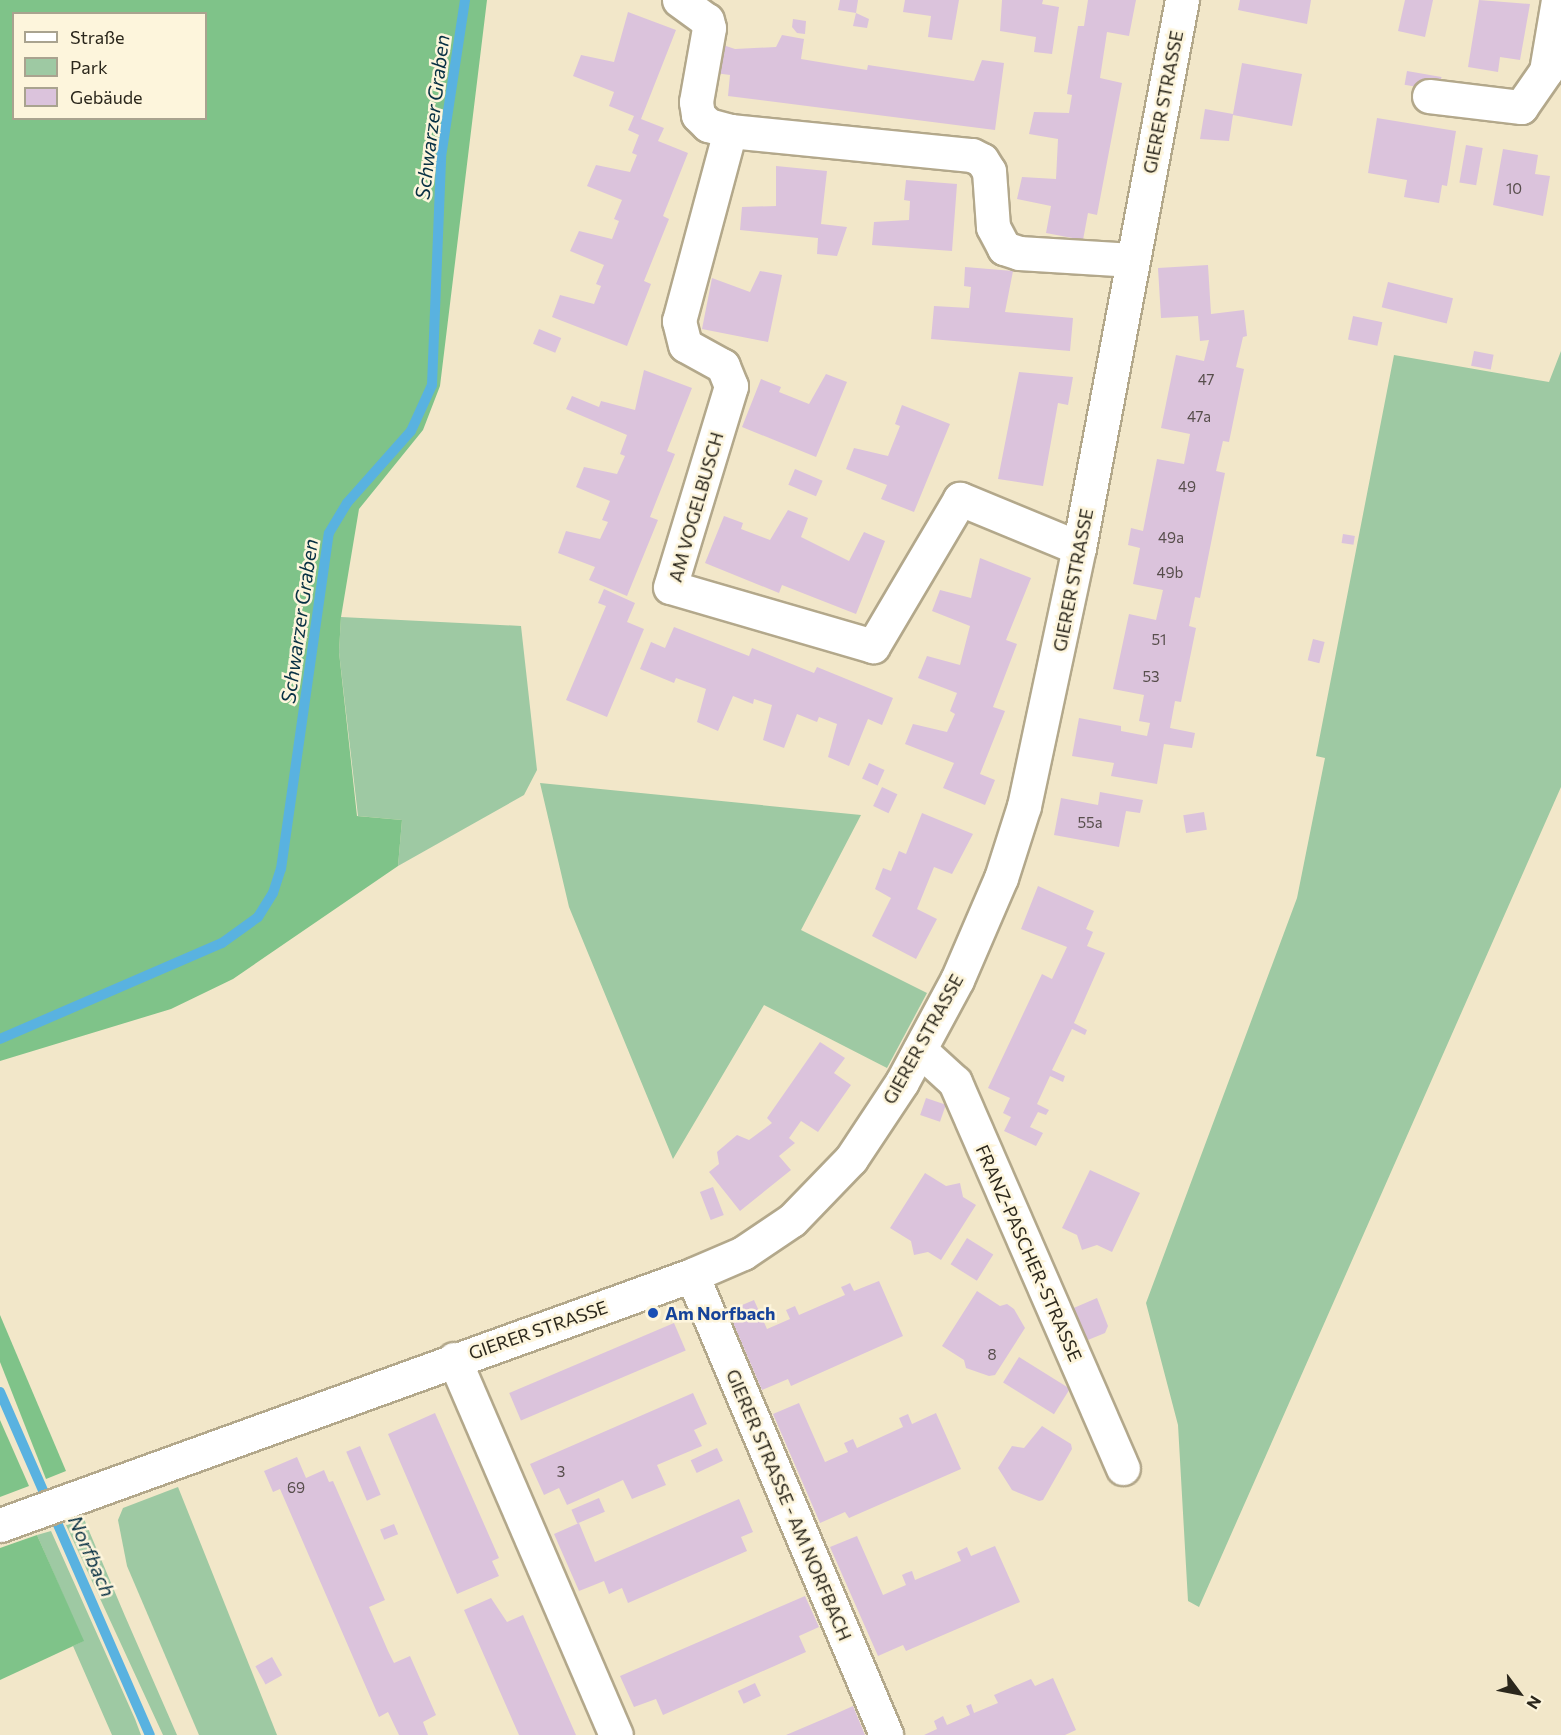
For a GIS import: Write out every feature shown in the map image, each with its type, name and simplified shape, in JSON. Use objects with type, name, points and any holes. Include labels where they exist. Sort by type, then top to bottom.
[{"type":"street","points":[[679,0],[708,23],[696,102],[698,115],[708,124],[730,131],[972,155],[982,160],[989,171],[993,227],[1004,248],[1019,253],[1133,260]]},
{"type":"street","name":"GIERER STRASSE","points":[[3,1523],[692,1275],[743,1253],[813,1202],[869,1133],[920,1050],[980,928],[1017,830],[1042,734],[1079,548],[1182,0]]},
{"type":"street","points":[[1429,96],[1521,107],[1546,70],[1558,0]]},
{"type":"street","name":"AM VOGELBUSCH","points":[[730,131],[678,327],[685,345],[723,366],[731,386],[670,587],[873,646],[960,499],[1079,548]]},
{"type":"street","name":"FRANZ-PASCHER-STRASSE","points":[[920,1050],[955,1082],[1123,1467]]},
{"type":"street","name":"GIERER STRASSE - AM NORFBACH","points":[[692,1275],[886,1735]]},
{"type":"street","points":[[454,1359],[616,1735]]},
{"type":"green space","points":[[0,0],[487,0],[440,386],[423,430],[359,509],[341,617],[339,652],[357,816],[402,820],[398,866],[233,979],[171,1009],[0,1061]]},
{"type":"green space","points":[[1561,351],[1561,787],[1199,1607],[1188,1601],[1178,1425],[1146,1303],[1297,898],[1325,758],[1316,756],[1394,355],[1549,382]]},
{"type":"green space","points":[[341,617],[521,626],[537,770],[524,795],[398,866],[402,820],[358,816],[339,652]]},
{"type":"green space","points":[[540,783],[861,815],[801,930],[927,993],[887,1068],[764,1005],[673,1159],[569,907]]},
{"type":"green space","points":[[0,1315],[66,1471],[46,1479],[0,1362]]},
{"type":"green space","points":[[0,1420],[29,1486],[0,1497]]},
{"type":"green space","points":[[178,1487],[277,1735],[199,1735],[127,1566],[118,1520],[123,1508]]},
{"type":"green space","points":[[84,1519],[177,1735],[163,1735],[66,1525]]},
{"type":"green space","points":[[51,1531],[141,1735],[112,1735],[73,1646],[83,1641],[37,1535]]},
{"type":"green space","points":[[37,1535],[84,1641],[0,1680],[0,1548]]},
{"type":"building","points":[[840,0],[858,0],[856,13],[838,10]]},
{"type":"building","points":[[905,0],[959,0],[952,40],[928,37],[931,16],[903,12]]},
{"type":"building","points":[[1002,0],[1043,0],[1042,4],[1059,7],[1052,54],[1034,52],[1036,37],[1000,31]]},
{"type":"building","points":[[1088,0],[1136,0],[1129,36],[1107,32],[1100,78],[1122,83],[1097,215],[1088,213],[1083,240],[1046,233],[1051,206],[1017,199],[1022,177],[1056,179],[1058,139],[1029,134],[1034,112],[1069,113],[1072,95],[1067,94],[1078,26],[1084,26]]},
{"type":"building","points":[[1240,0],[1311,0],[1307,24],[1238,10]]},
{"type":"building","points":[[1405,0],[1433,0],[1425,37],[1398,31]]},
{"type":"building","points":[[1479,0],[1530,4],[1520,60],[1500,57],[1498,72],[1468,67]]},
{"type":"building","points":[[628,12],[676,30],[641,119],[664,128],[658,141],[688,153],[663,216],[669,219],[644,281],[651,284],[627,346],[552,317],[560,295],[594,304],[601,286],[596,284],[604,265],[570,251],[579,231],[612,239],[619,221],[614,219],[622,200],[587,186],[596,165],[630,172],[637,155],[632,153],[639,135],[628,130],[634,116],[609,106],[614,92],[573,76],[581,55],[614,62]]},
{"type":"building","points":[[856,13],[869,19],[867,28],[853,26]]},
{"type":"building","points":[[793,19],[806,21],[805,34],[797,33],[792,27]]},
{"type":"building","points":[[782,35],[804,39],[801,59],[867,70],[868,65],[974,81],[982,60],[1004,63],[995,130],[728,96],[730,75],[715,73],[720,44],[735,49],[776,47]]},
{"type":"building","points":[[1242,63],[1302,74],[1292,126],[1233,115],[1229,141],[1200,139],[1205,109],[1233,114]]},
{"type":"building","points":[[1407,71],[1441,77],[1439,91],[1405,85]]},
{"type":"building","points":[[1377,118],[1456,131],[1447,186],[1442,185],[1439,203],[1404,197],[1407,180],[1368,173]]},
{"type":"building","points":[[1466,145],[1483,148],[1476,185],[1459,182]]},
{"type":"building","points":[[1503,149],[1538,155],[1535,174],[1550,176],[1543,216],[1493,205]]},
{"type":"building","points":[[776,166],[827,171],[821,224],[847,227],[837,256],[817,254],[818,238],[740,230],[742,207],[776,206]]},
{"type":"building","points":[[906,180],[957,184],[952,251],[872,245],[874,222],[909,220],[910,201],[904,200]]},
{"type":"building","points":[[1208,265],[1211,314],[1244,310],[1247,336],[1243,337],[1236,367],[1244,369],[1229,442],[1223,441],[1216,471],[1225,473],[1200,598],[1195,597],[1189,626],[1196,628],[1181,702],[1175,701],[1170,728],[1195,733],[1192,748],[1164,744],[1157,784],[1111,776],[1114,763],[1072,756],[1079,718],[1121,726],[1121,731],[1147,736],[1150,723],[1139,721],[1144,695],[1113,689],[1129,614],[1156,620],[1163,590],[1133,584],[1140,548],[1128,545],[1131,528],[1143,531],[1157,459],[1184,464],[1190,434],[1161,428],[1176,355],[1204,361],[1209,340],[1200,341],[1198,316],[1161,318],[1158,268]]},
{"type":"building","points":[[965,267],[1013,271],[1005,312],[1073,318],[1070,351],[931,339],[934,306],[969,308],[971,287],[964,286]]},
{"type":"building","points":[[760,271],[782,275],[768,342],[702,329],[712,278],[750,292]]},
{"type":"building","points":[[1388,282],[1453,298],[1447,323],[1382,307]]},
{"type":"building","points":[[1353,316],[1382,322],[1377,346],[1348,339]]},
{"type":"building","points":[[539,329],[561,338],[555,353],[533,344]]},
{"type":"building","points":[[1474,351],[1494,355],[1491,370],[1471,366]]},
{"type":"building","points":[[644,370],[692,388],[667,451],[675,454],[650,517],[658,520],[627,596],[589,580],[595,567],[558,553],[566,531],[600,539],[608,522],[602,520],[610,501],[576,487],[584,467],[617,474],[625,456],[620,454],[627,435],[566,409],[572,396],[599,407],[601,401],[635,410]]},
{"type":"building","points":[[1019,372],[1073,377],[1068,405],[1058,403],[1043,486],[998,479]]},
{"type":"building","points":[[826,374],[847,382],[816,457],[742,427],[761,379],[781,387],[779,392],[809,404]]},
{"type":"building","points":[[902,405],[950,424],[914,512],[881,499],[887,485],[846,469],[854,448],[888,456],[900,426],[895,424]]},
{"type":"building","points":[[795,469],[823,481],[816,496],[788,485]]},
{"type":"building","points":[[788,510],[808,518],[801,537],[849,561],[864,532],[885,541],[856,614],[782,585],[779,593],[705,563],[724,516],[743,523],[741,529],[770,540]]},
{"type":"building","points":[[1343,534],[1355,536],[1353,545],[1342,543]]},
{"type":"building","points":[[980,558],[1031,578],[1006,640],[1017,644],[993,707],[1005,711],[980,774],[995,780],[985,805],[943,788],[954,763],[905,744],[913,724],[947,732],[955,714],[950,711],[957,693],[918,678],[927,656],[960,665],[970,626],[932,611],[940,590],[971,598]]},
{"type":"building","points":[[604,589],[635,603],[627,622],[644,629],[607,717],[566,700],[606,606],[598,603]]},
{"type":"building","points":[[674,627],[749,656],[752,648],[814,673],[817,667],[893,698],[882,725],[868,719],[849,766],[828,757],[837,724],[819,717],[817,722],[797,714],[784,748],[763,740],[772,705],[754,699],[753,704],[733,696],[718,731],[697,722],[706,689],[676,678],[674,683],[640,669],[651,642],[665,648]]},
{"type":"building","points":[[1313,639],[1325,642],[1319,663],[1308,660]]},
{"type":"building","points":[[869,763],[885,770],[878,785],[862,779]]},
{"type":"building","points":[[882,787],[897,794],[889,813],[873,806]]},
{"type":"building","points":[[1100,792],[1143,800],[1140,813],[1126,811],[1119,847],[1054,835],[1061,798],[1098,805]]},
{"type":"building","points":[[1204,812],[1207,830],[1186,833],[1183,815]]},
{"type":"building","points":[[922,813],[973,834],[952,874],[934,867],[917,909],[937,919],[916,959],[872,936],[891,898],[875,889],[883,868],[891,871],[899,851],[906,854]]},
{"type":"building","points":[[1038,886],[1094,911],[1086,929],[1093,932],[1087,946],[1105,953],[1074,1023],[1087,1030],[1085,1035],[1072,1029],[1052,1070],[1065,1076],[1063,1082],[1050,1076],[1037,1104],[1049,1110],[1046,1115],[1038,1112],[1030,1127],[1043,1133],[1036,1146],[1004,1131],[1011,1117],[1003,1113],[1010,1098],[988,1088],[1042,974],[1052,979],[1067,947],[1021,929]]},
{"type":"building","points":[[820,1042],[845,1058],[834,1073],[851,1085],[818,1132],[801,1121],[789,1138],[795,1143],[779,1156],[791,1170],[740,1211],[709,1172],[719,1164],[717,1152],[737,1135],[749,1140],[772,1123],[767,1118]]},
{"type":"building","points":[[926,1098],[946,1105],[940,1122],[920,1115]]},
{"type":"building","points":[[1090,1170],[1140,1193],[1112,1252],[1097,1245],[1082,1250],[1077,1235],[1062,1228]]},
{"type":"building","points":[[925,1173],[946,1186],[960,1183],[963,1197],[976,1205],[941,1260],[928,1252],[914,1255],[911,1241],[890,1228]]},
{"type":"building","points":[[713,1187],[724,1215],[711,1220],[700,1192]]},
{"type":"building","points":[[967,1238],[993,1254],[977,1281],[951,1264]]},
{"type":"building","points":[[879,1281],[903,1336],[791,1386],[788,1379],[762,1390],[728,1311],[754,1300],[767,1329],[790,1319],[786,1310],[795,1306],[799,1315],[845,1295],[841,1287],[850,1283],[854,1291]]},
{"type":"building","points":[[977,1291],[1000,1306],[1007,1304],[1014,1309],[1025,1328],[995,1375],[989,1376],[966,1368],[964,1360],[942,1346]]},
{"type":"building","points":[[1097,1298],[1108,1326],[1105,1333],[1083,1342],[1069,1310]]},
{"type":"building","points":[[674,1323],[686,1351],[521,1421],[509,1393]]},
{"type":"building","points":[[1019,1357],[1070,1389],[1054,1414],[1003,1382]]},
{"type":"building","points":[[693,1393],[707,1424],[694,1430],[702,1446],[657,1465],[666,1485],[632,1499],[623,1480],[567,1505],[559,1488],[544,1495],[530,1464]]},
{"type":"building","points":[[799,1403],[825,1462],[848,1452],[844,1443],[853,1439],[857,1448],[903,1427],[899,1418],[908,1414],[912,1424],[936,1413],[961,1469],[849,1518],[845,1512],[820,1523],[773,1414]]},
{"type":"building","points":[[435,1413],[499,1558],[492,1561],[499,1576],[457,1594],[388,1434]]},
{"type":"building","points":[[1042,1426],[1071,1444],[1072,1449],[1043,1500],[1039,1501],[1012,1490],[998,1468],[1012,1446],[1024,1448]]},
{"type":"building","points":[[360,1446],[381,1495],[367,1501],[346,1452]]},
{"type":"building","points":[[717,1448],[723,1461],[697,1473],[691,1460]]},
{"type":"building","points":[[297,1457],[306,1478],[324,1470],[329,1482],[333,1481],[385,1600],[369,1607],[388,1651],[394,1663],[410,1656],[436,1715],[423,1722],[428,1735],[399,1735],[388,1712],[379,1717],[280,1489],[273,1492],[264,1471]]},
{"type":"building","points":[[599,1498],[605,1512],[577,1524],[571,1510]]},
{"type":"building","points":[[739,1499],[753,1532],[741,1537],[747,1551],[628,1603],[622,1588],[609,1594],[604,1581],[579,1591],[554,1534],[579,1523],[595,1562]]},
{"type":"building","points":[[394,1524],[398,1534],[384,1540],[380,1530]]},
{"type":"building","points":[[857,1536],[883,1595],[906,1585],[902,1575],[906,1573],[912,1571],[915,1580],[961,1561],[957,1552],[967,1547],[971,1556],[995,1546],[1020,1602],[906,1651],[903,1645],[878,1656],[830,1547]]},
{"type":"building","points":[[805,1596],[819,1627],[799,1636],[806,1652],[663,1715],[656,1699],[634,1707],[620,1676]]},
{"type":"building","points":[[491,1598],[507,1622],[523,1615],[576,1735],[519,1735],[464,1610]]},
{"type":"building","points":[[272,1657],[282,1675],[266,1685],[255,1666]]},
{"type":"building","points":[[1053,1678],[1076,1730],[1065,1735],[924,1735],[937,1729],[934,1721],[943,1716],[947,1725],[970,1715],[966,1706],[971,1704],[974,1713],[998,1703],[994,1695],[1031,1679],[1035,1686]]},
{"type":"building","points":[[755,1683],[761,1696],[744,1704],[738,1691]]},
{"type":"building","points":[[853,1706],[865,1735],[786,1735],[833,1715]]},
{"type":"waterway","name":"Schwarzer Graben","points":[[0,1039],[222,943],[258,917],[273,893],[281,869],[329,533],[347,503],[411,431],[432,385],[441,157],[465,0]]},
{"type":"waterway","name":"Norfbach","points":[[0,1392],[150,1735]]},
{"type":"place","name":"Am Norfbach","points":[[653,1313]]}]
